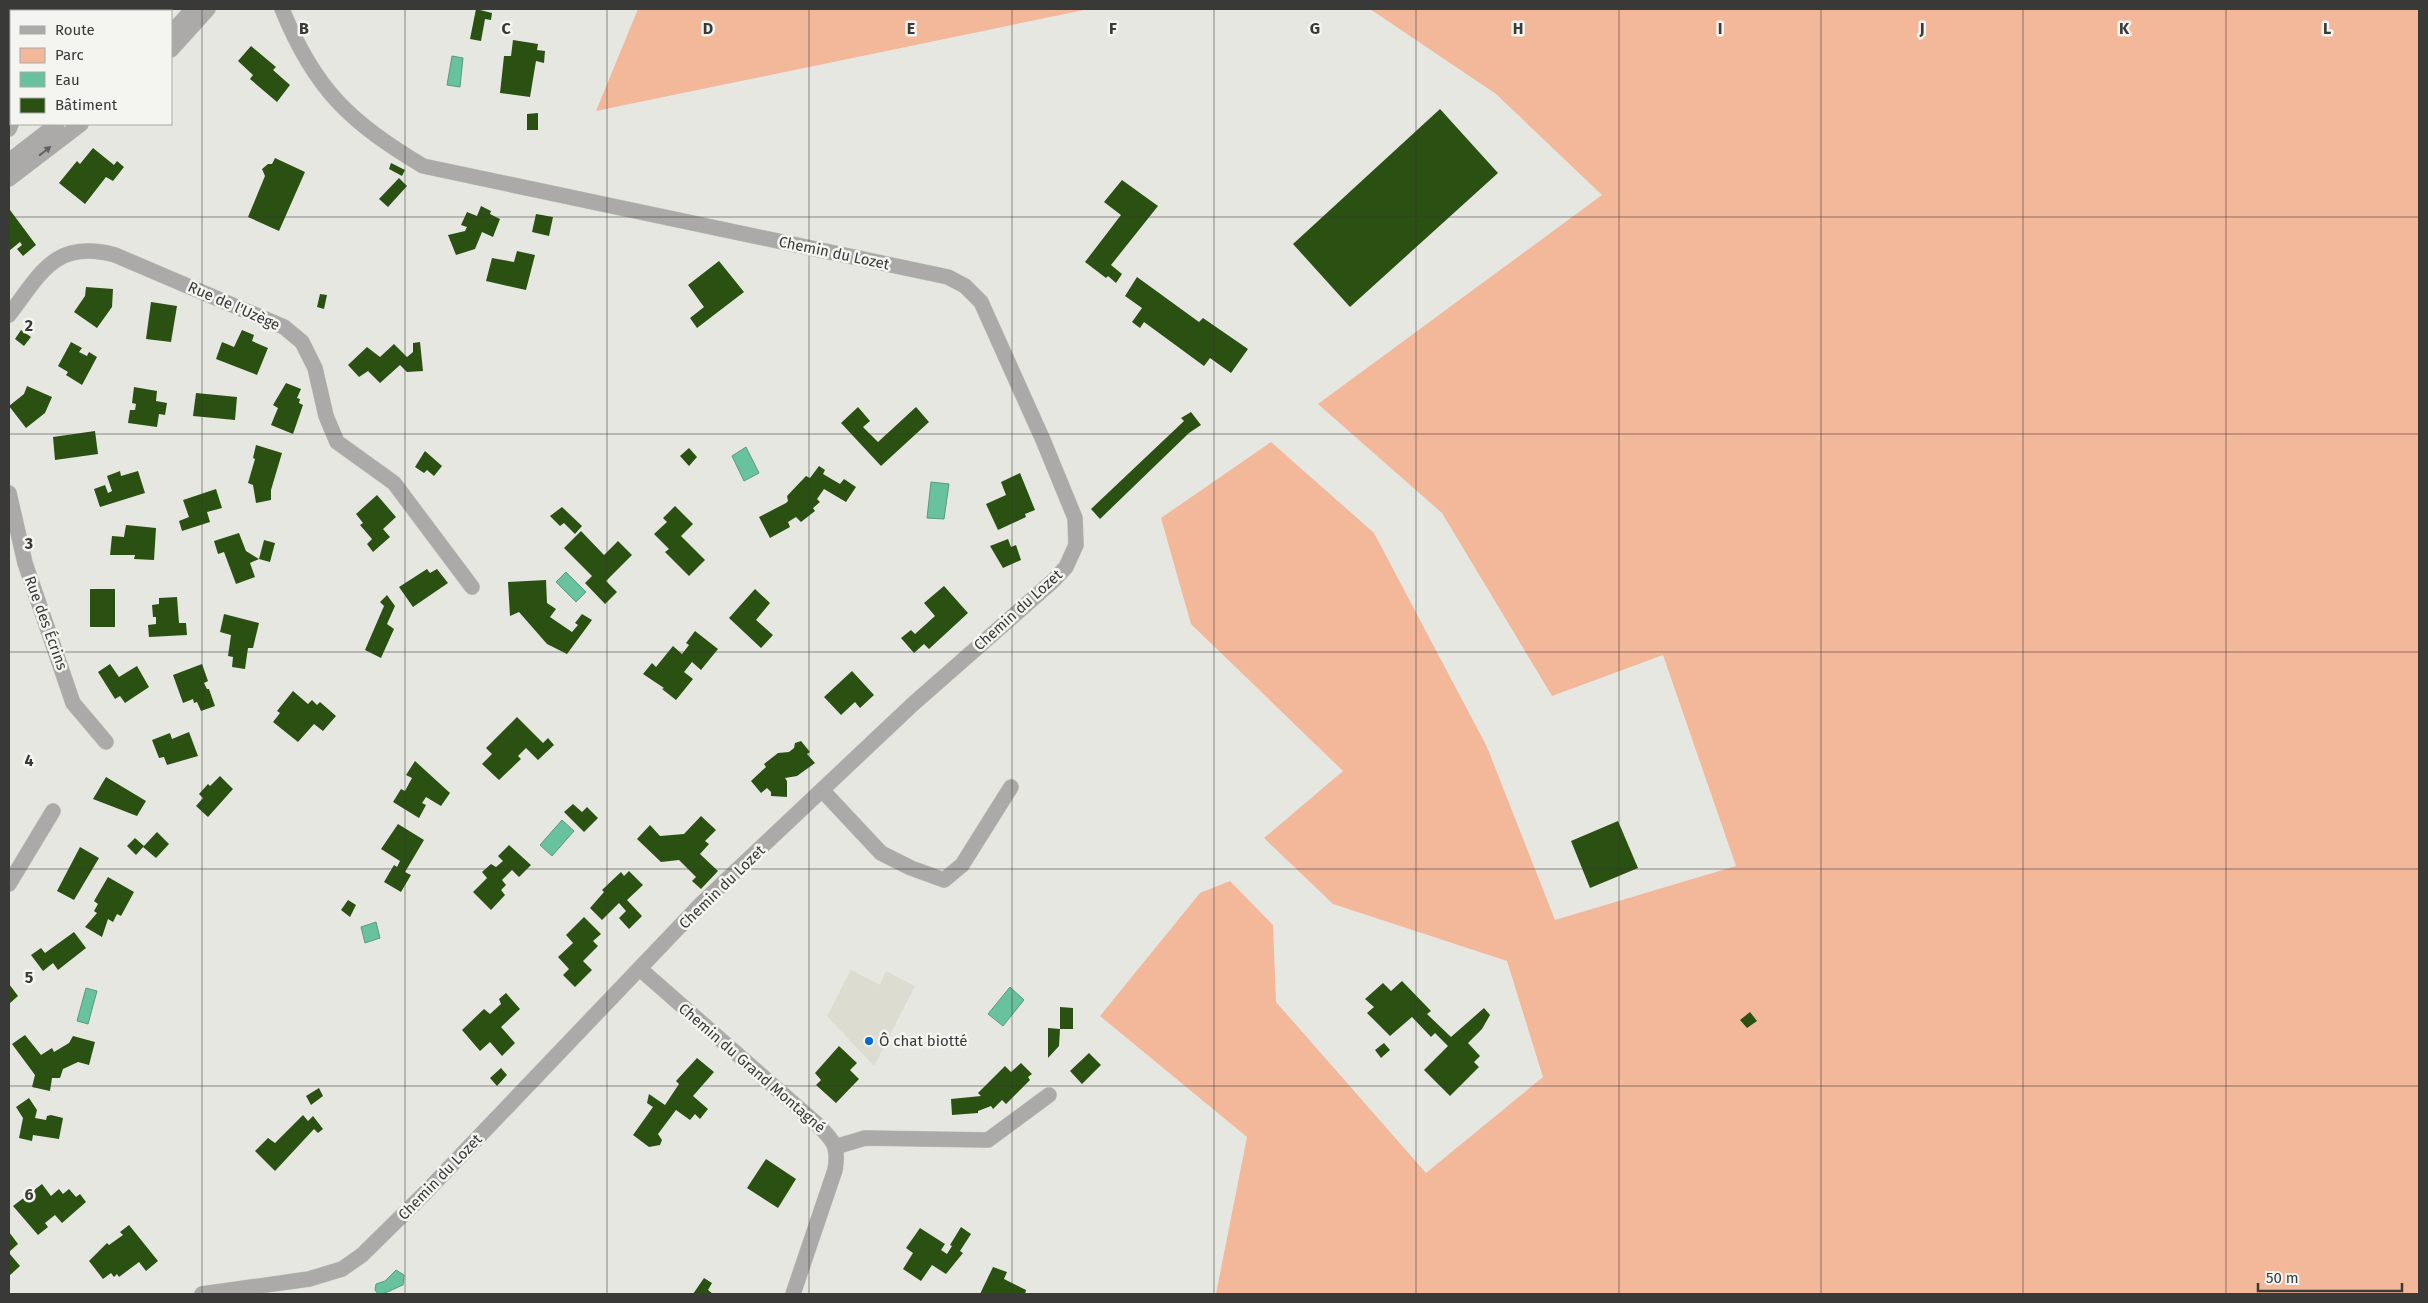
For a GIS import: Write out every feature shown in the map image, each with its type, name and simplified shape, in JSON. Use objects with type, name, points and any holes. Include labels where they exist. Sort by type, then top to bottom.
[{"type":"street","points":[[172,32],[193,9]]},
{"type":"street","points":[[172,49],[208,9]]},
{"type":"street","name":"Chemin du Lozet","points":[[202,1294],[309,1280],[342,1269],[362,1255],[426,1193],[702,903],[913,704],[1053,581],[1066,567],[1076,545],[1074,518],[1060,479],[981,302],[965,286],[948,278],[423,166],[392,147],[348,114],[312,71],[299,49],[282,9]]},
{"type":"street","points":[[9,179],[13,159],[56,125]]},
{"type":"street","points":[[13,159],[79,125]]},
{"type":"street","name":"Rue de l'Uzège","points":[[9,315],[52,261],[68,253],[86,250],[115,255],[284,327],[302,342],[315,368],[326,416],[336,442],[394,483],[472,587]]},
{"type":"street","name":"Rue des Écrins","points":[[9,493],[24,563],[73,703],[106,742]]},
{"type":"street","points":[[822,790],[881,853],[911,868],[944,880],[962,866],[1011,787]]},
{"type":"street","points":[[9,884],[53,811]]},
{"type":"street","name":"Chemin du Grand Montagné","points":[[640,969],[818,1125],[829,1136],[835,1147],[837,1154],[835,1170],[794,1294]]},
{"type":"street","points":[[835,1147],[865,1138],[988,1140],[1049,1095]]},
{"type":"shaded area","name":"Ô chat biotté","points":[[851,970],[880,985],[886,971],[915,986],[874,1066],[827,1016]]},
{"type":"green space","points":[[638,9],[1089,9],[596,111]]},
{"type":"green space","points":[[1370,9],[2419,9],[2419,1294],[1216,1294],[1247,1137],[1100,1016],[1200,893],[1230,881],[1273,925],[1276,1002],[1426,1173],[1543,1077],[1507,961],[1333,904],[1264,838],[1343,771],[1191,624],[1161,518],[1271,442],[1374,533],[1487,747],[1555,920],[1736,866],[1663,655],[1552,696],[1442,513],[1318,404],[1602,195],[1496,94]]},
{"type":"water","points":[[452,56],[463,58],[460,87],[447,85]]},
{"type":"water","points":[[746,447],[759,473],[744,481],[732,456]]},
{"type":"water","points":[[931,482],[949,484],[944,519],[927,518]]},
{"type":"water","points":[[566,572],[586,592],[576,602],[556,582]]},
{"type":"water","points":[[562,820],[574,831],[552,856],[540,845]]},
{"type":"water","points":[[376,922],[380,938],[365,943],[361,927]]},
{"type":"water","points":[[1010,987],[1024,1000],[1003,1026],[988,1014]]},
{"type":"water","points":[[86,988],[97,991],[88,1024],[77,1021]]},
{"type":"water","points":[[396,1270],[404,1275],[403,1285],[378,1294],[375,1290],[376,1284],[385,1281]]},
{"type":"building","points":[[22,9],[53,9],[52,10]]},
{"type":"building","points":[[476,9],[492,13],[491,20],[485,19],[481,41],[470,39]]},
{"type":"building","points":[[513,40],[538,44],[537,50],[545,51],[544,63],[536,61],[530,97],[500,93],[504,56],[511,56]]},
{"type":"building","points":[[251,46],[276,67],[273,70],[290,85],[277,102],[250,79],[253,75],[238,61]]},
{"type":"building","points":[[1440,109],[1498,173],[1350,307],[1293,244]]},
{"type":"building","points":[[538,113],[538,130],[527,130],[527,114]]},
{"type":"building","points":[[93,148],[114,165],[117,161],[124,167],[113,181],[106,177],[85,204],[59,183],[77,161],[80,164]]},
{"type":"building","points":[[275,158],[305,172],[279,231],[248,217],[265,176],[262,169],[268,164],[272,164]]},
{"type":"building","points":[[391,163],[405,170],[402,176],[389,169]]},
{"type":"building","points":[[399,178],[407,186],[388,207],[379,199]]},
{"type":"building","points":[[1122,180],[1158,206],[1111,265],[1122,274],[1116,283],[1085,262],[1121,215],[1104,202]]},
{"type":"building","points":[[481,206],[491,211],[490,214],[500,219],[493,237],[482,232],[475,249],[456,255],[448,235],[465,231],[467,227],[461,225],[467,212],[477,216]]},
{"type":"building","points":[[10,210],[36,245],[23,256],[17,249],[22,245],[20,242],[9,251]]},
{"type":"building","points":[[536,214],[553,217],[549,236],[532,232]]},
{"type":"building","points":[[517,251],[535,255],[526,290],[486,281],[492,258],[514,262]]},
{"type":"building","points":[[719,261],[744,292],[697,328],[690,318],[704,307],[688,285]]},
{"type":"building","points":[[1137,277],[1199,322],[1203,318],[1248,349],[1231,373],[1210,358],[1204,366],[1144,322],[1140,328],[1132,322],[1142,308],[1125,296]]},
{"type":"building","points":[[86,287],[113,289],[112,307],[97,328],[74,312],[85,296]]},
{"type":"building","points":[[320,294],[327,295],[324,309],[317,307]]},
{"type":"building","points":[[151,302],[177,306],[171,342],[146,339]]},
{"type":"building","points":[[21,330],[31,337],[24,346],[15,339]]},
{"type":"building","points":[[242,330],[254,335],[252,341],[268,348],[257,375],[216,359],[222,342],[234,347]]},
{"type":"building","points":[[71,342],[82,348],[79,352],[87,356],[89,352],[97,357],[82,385],[66,375],[68,372],[58,366]]},
{"type":"building","points":[[420,342],[423,371],[407,372],[400,365],[380,383],[368,371],[359,377],[348,365],[367,347],[380,357],[394,344],[407,357],[413,352],[413,343]]},
{"type":"building","points":[[286,383],[301,389],[297,398],[300,399],[299,403],[303,405],[293,434],[271,425],[278,408],[273,405]]},
{"type":"building","points":[[27,386],[52,397],[45,413],[26,428],[9,406],[24,394]]},
{"type":"building","points":[[134,387],[157,391],[156,401],[167,403],[165,415],[159,414],[157,427],[128,423],[130,410],[135,410],[136,404],[132,403]]},
{"type":"building","points":[[196,393],[237,397],[235,420],[193,416]]},
{"type":"building","points":[[858,407],[870,421],[863,427],[878,442],[916,407],[929,422],[881,466],[841,423]]},
{"type":"building","points":[[1191,412],[1201,425],[1189,433],[1100,519],[1091,509],[1184,421],[1181,418]]},
{"type":"building","points":[[95,431],[98,454],[55,460],[53,437]]},
{"type":"building","points":[[256,445],[282,453],[271,490],[271,500],[256,503],[253,485],[248,483],[255,459],[253,458]]},
{"type":"building","points":[[689,448],[697,457],[689,466],[680,456]]},
{"type":"building","points":[[425,451],[442,466],[434,476],[427,470],[424,473],[415,467]]},
{"type":"building","points":[[819,466],[825,470],[823,474],[840,484],[844,479],[856,487],[846,502],[824,489],[817,499],[820,502],[813,508],[815,511],[801,522],[796,517],[788,522],[790,527],[770,538],[759,517],[786,503],[788,501],[787,496],[806,476],[810,478]]},
{"type":"building","points":[[120,471],[121,476],[138,471],[145,493],[100,507],[94,489],[105,485],[108,493],[112,491],[107,476]]},
{"type":"building","points":[[1020,473],[1035,510],[1025,514],[1026,517],[998,530],[986,504],[1006,495],[1001,482]]},
{"type":"building","points":[[216,489],[222,508],[207,512],[210,522],[182,531],[179,521],[189,517],[183,500]]},
{"type":"building","points":[[377,495],[396,517],[383,529],[390,537],[373,552],[367,544],[372,539],[360,525],[363,523],[356,514]]},
{"type":"building","points":[[675,506],[693,524],[681,536],[705,560],[689,576],[665,552],[669,549],[654,534],[667,522],[663,518]]},
{"type":"building","points":[[562,507],[582,526],[575,534],[564,523],[560,526],[550,516]]},
{"type":"building","points":[[126,525],[156,528],[154,560],[134,559],[135,555],[110,555],[112,536],[124,537]]},
{"type":"building","points":[[581,531],[604,555],[618,541],[632,555],[606,581],[617,592],[605,604],[585,583],[592,576],[564,548]]},
{"type":"building","points":[[239,533],[246,551],[259,559],[250,563],[255,577],[236,584],[224,552],[218,554],[214,541]]},
{"type":"building","points":[[1008,539],[1011,547],[1016,545],[1021,560],[1003,568],[990,546]]},
{"type":"building","points":[[264,540],[275,543],[270,562],[259,559]]},
{"type":"building","points":[[427,569],[430,573],[437,569],[448,583],[413,607],[399,587]]},
{"type":"building","points":[[546,580],[547,603],[556,609],[550,617],[572,632],[578,625],[575,623],[582,614],[592,620],[567,654],[547,644],[519,612],[510,616],[508,582]]},
{"type":"building","points":[[944,586],[968,613],[929,649],[924,644],[914,653],[901,638],[911,630],[915,634],[935,616],[924,603]]},
{"type":"building","points":[[90,589],[115,589],[115,627],[90,627]]},
{"type":"building","points":[[755,589],[770,603],[756,620],[773,635],[761,648],[729,618]]},
{"type":"building","points":[[387,595],[395,606],[387,624],[394,629],[381,658],[365,650],[384,606],[380,602]]},
{"type":"building","points":[[177,597],[179,623],[186,623],[187,635],[149,637],[148,625],[156,624],[152,605],[159,604],[159,598]]},
{"type":"building","points":[[224,614],[259,623],[253,648],[248,648],[245,669],[232,667],[233,657],[228,656],[231,635],[220,632]]},
{"type":"building","points":[[695,631],[718,649],[701,670],[692,662],[684,672],[693,679],[676,700],[662,689],[664,688],[643,674],[652,663],[656,667],[673,646],[682,654],[689,645],[686,643]]},
{"type":"building","points":[[110,664],[119,677],[137,666],[149,687],[125,703],[120,696],[115,699],[98,672]]},
{"type":"building","points":[[202,664],[208,681],[204,683],[207,689],[209,689],[215,706],[201,711],[197,702],[194,703],[193,699],[183,703],[173,675]]},
{"type":"building","points":[[852,671],[874,695],[860,708],[855,702],[841,715],[824,697]]},
{"type":"building","points":[[293,691],[308,704],[312,700],[317,705],[320,702],[336,716],[323,731],[314,724],[298,742],[273,722],[280,713],[277,711]]},
{"type":"building","points":[[517,717],[543,743],[548,738],[554,745],[538,760],[526,748],[518,756],[521,759],[499,780],[482,764],[492,754],[486,748]]},
{"type":"building","points":[[189,732],[198,756],[167,765],[164,757],[159,758],[152,740],[170,733],[172,739]]},
{"type":"building","points":[[801,741],[810,752],[807,754],[815,763],[797,776],[785,778],[787,781],[787,797],[771,796],[771,792],[767,788],[761,793],[751,781],[766,767],[764,764],[778,753],[789,752],[794,748],[795,743]]},
{"type":"building","points":[[415,761],[450,793],[441,806],[426,797],[422,803],[426,805],[419,818],[393,802],[401,789],[405,791],[412,778],[406,775]]},
{"type":"building","points":[[220,776],[233,789],[208,817],[196,806],[203,798],[199,794],[208,784],[210,786]]},
{"type":"building","points":[[106,777],[146,801],[137,816],[93,799]]},
{"type":"building","points":[[573,804],[582,812],[587,807],[598,818],[584,832],[564,812]]},
{"type":"building","points":[[701,816],[716,830],[705,841],[709,844],[700,854],[718,871],[701,889],[692,881],[696,877],[679,860],[661,862],[637,839],[650,825],[660,836],[684,834]]},
{"type":"building","points":[[1618,821],[1638,868],[1590,888],[1571,841]]},
{"type":"building","points":[[398,824],[424,840],[405,872],[411,875],[401,892],[384,882],[394,865],[397,867],[400,861],[381,849]]},
{"type":"building","points":[[157,832],[169,844],[156,858],[143,847]]},
{"type":"building","points":[[135,838],[144,846],[136,855],[127,846]]},
{"type":"building","points":[[509,845],[531,865],[519,877],[512,870],[502,880],[506,885],[501,890],[505,895],[491,910],[473,892],[487,878],[482,872],[491,864],[496,867],[503,861],[498,856]]},
{"type":"building","points":[[80,847],[99,858],[74,900],[57,891]]},
{"type":"building","points":[[629,871],[643,885],[627,900],[642,916],[629,929],[619,918],[626,911],[619,903],[602,920],[590,908],[604,892],[602,890],[621,872],[624,876]]},
{"type":"building","points":[[108,877],[134,892],[121,916],[117,914],[113,922],[108,919],[102,937],[85,927],[97,913],[94,911],[98,904],[94,901]]},
{"type":"building","points":[[348,900],[356,905],[350,917],[341,910]]},
{"type":"building","points":[[584,917],[601,934],[593,941],[598,946],[583,961],[592,970],[575,987],[563,975],[569,969],[558,957],[573,943],[566,935]]},
{"type":"building","points":[[74,932],[86,948],[58,970],[53,963],[43,971],[31,955],[41,948],[45,953]]},
{"type":"building","points":[[1402,981],[1431,1011],[1427,1014],[1451,1037],[1484,1008],[1490,1015],[1482,1029],[1468,1043],[1480,1056],[1474,1062],[1479,1067],[1450,1096],[1424,1070],[1448,1046],[1435,1033],[1431,1037],[1412,1017],[1390,1036],[1367,1013],[1374,1007],[1365,999],[1383,983],[1391,991]]},
{"type":"building","points":[[9,984],[18,996],[9,1004]]},
{"type":"building","points":[[506,993],[520,1009],[501,1027],[515,1043],[502,1056],[490,1042],[480,1051],[462,1030],[484,1009],[490,1014],[501,1004],[499,999]]},
{"type":"building","points":[[1060,1007],[1073,1008],[1073,1029],[1060,1029]]},
{"type":"building","points":[[1750,1012],[1757,1021],[1747,1028],[1740,1020]]},
{"type":"building","points":[[1048,1028],[1060,1029],[1059,1046],[1048,1058]]},
{"type":"building","points":[[25,1035],[41,1055],[52,1048],[54,1052],[69,1043],[73,1036],[95,1042],[89,1065],[78,1062],[63,1069],[60,1078],[52,1078],[50,1091],[32,1087],[35,1075],[12,1044]]},
{"type":"building","points":[[1384,1043],[1390,1050],[1381,1058],[1375,1050]]},
{"type":"building","points":[[839,1046],[857,1063],[850,1070],[859,1079],[836,1103],[816,1085],[821,1080],[815,1073]]},
{"type":"building","points":[[1089,1053],[1101,1065],[1082,1084],[1070,1071]]},
{"type":"building","points":[[697,1058],[714,1072],[693,1096],[708,1109],[700,1119],[695,1114],[690,1120],[676,1110],[658,1134],[662,1140],[660,1145],[649,1147],[633,1135],[653,1107],[647,1103],[649,1094],[665,1105],[679,1084],[676,1081]]},
{"type":"building","points":[[1021,1063],[1032,1074],[1028,1077],[1030,1080],[1006,1104],[1002,1100],[993,1109],[991,1106],[978,1111],[978,1113],[952,1115],[951,1099],[981,1096],[978,1093],[1005,1066],[1011,1072]]},
{"type":"building","points":[[501,1068],[507,1075],[497,1086],[490,1078]]},
{"type":"building","points":[[319,1088],[323,1096],[311,1105],[306,1096]]},
{"type":"building","points":[[29,1098],[37,1110],[35,1118],[46,1120],[47,1116],[51,1115],[63,1118],[59,1139],[33,1135],[32,1141],[19,1138],[23,1118],[16,1107]]},
{"type":"building","points":[[303,1115],[308,1121],[313,1116],[323,1129],[318,1133],[314,1129],[275,1171],[255,1151],[268,1138],[275,1143]]},
{"type":"building","points":[[766,1159],[796,1179],[778,1208],[747,1188]]},
{"type":"building","points":[[42,1184],[51,1196],[59,1189],[63,1194],[69,1189],[76,1197],[80,1194],[86,1202],[62,1223],[55,1215],[45,1223],[48,1227],[38,1235],[13,1206]]},
{"type":"building","points":[[129,1225],[158,1261],[146,1271],[139,1262],[119,1277],[117,1274],[114,1277],[111,1273],[103,1279],[89,1261],[107,1243],[109,1245],[123,1235],[120,1232]]},
{"type":"building","points":[[961,1227],[971,1234],[960,1251],[963,1253],[946,1274],[932,1265],[921,1281],[903,1269],[913,1253],[906,1248],[920,1228],[945,1244],[941,1250],[947,1254]]},
{"type":"building","points":[[9,1232],[18,1244],[9,1252]]},
{"type":"building","points":[[9,1253],[20,1266],[9,1276]]},
{"type":"building","points":[[993,1267],[1007,1272],[1004,1279],[1026,1290],[1025,1294],[980,1294]]},
{"type":"building","points":[[704,1278],[712,1283],[708,1290],[713,1294],[693,1294]]},
{"type":"place","name":"Ô chat biotté","points":[[869,1041]]}]
